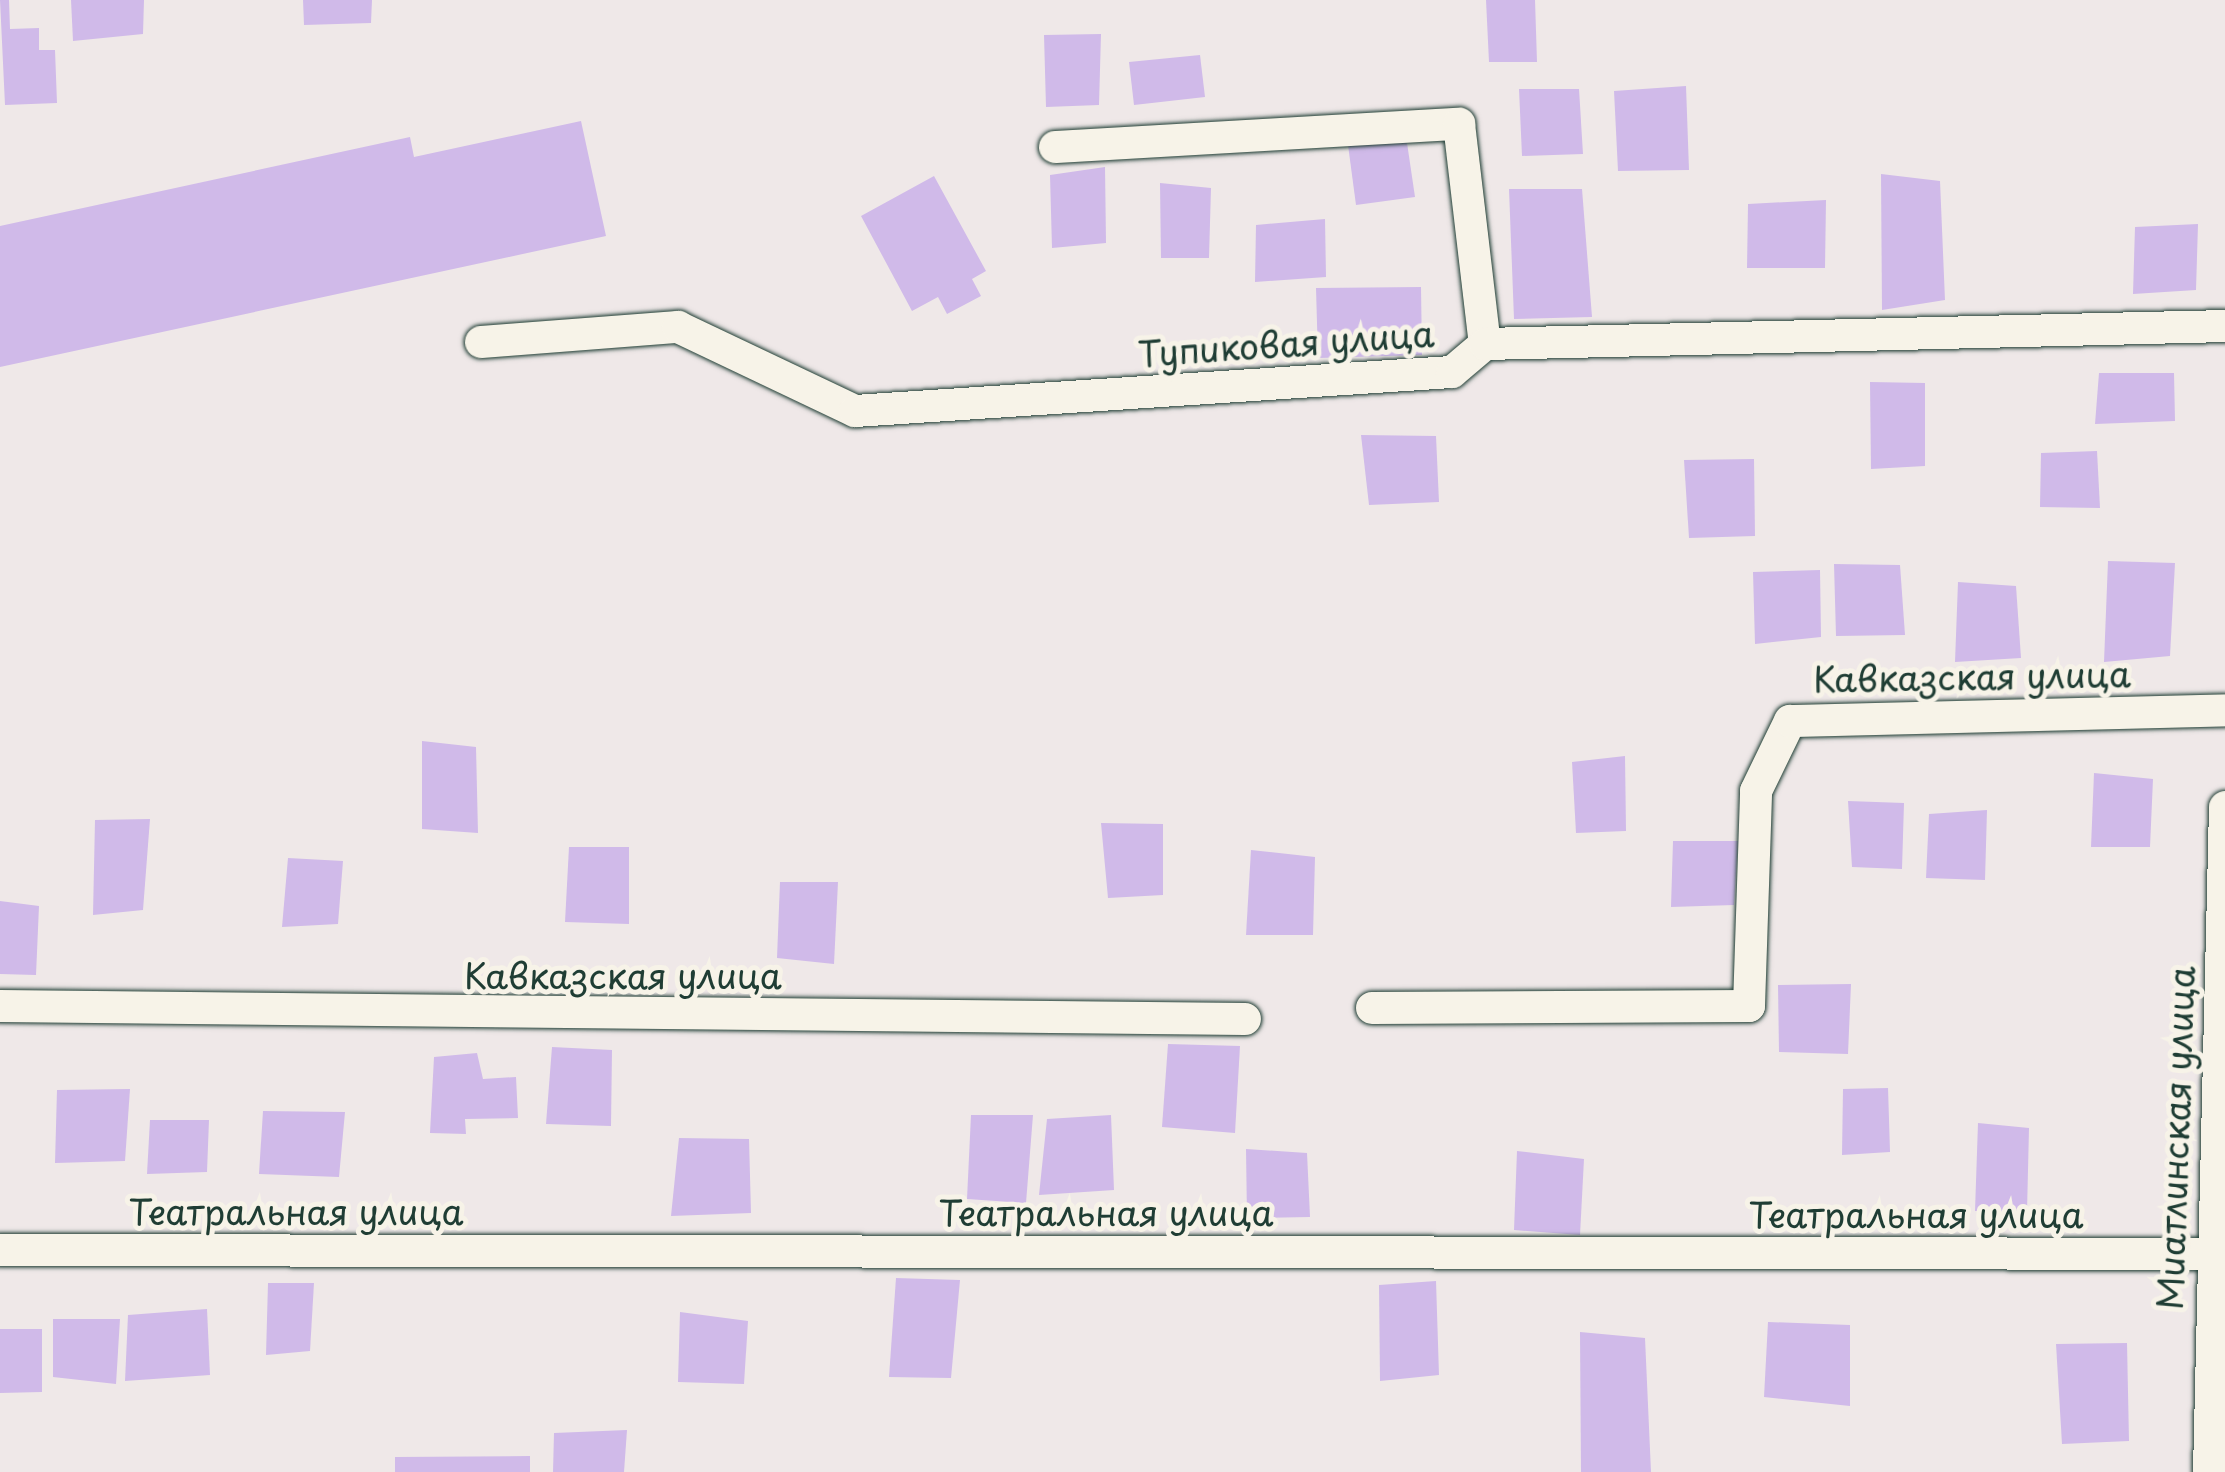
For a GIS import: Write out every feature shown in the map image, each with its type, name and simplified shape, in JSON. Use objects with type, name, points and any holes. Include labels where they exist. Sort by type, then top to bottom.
[{"type":"street","points":[[1055,147],[1459,124],[1485,344]]},
{"type":"street","name":"Тупиковая улица","points":[[481,342],[678,327],[854,411],[1452,372],[1485,344],[2225,326]]},
{"type":"street","name":"Кавказская улица","points":[[1372,1008],[1749,1006],[1756,791],[1790,721],[2225,710]]},
{"type":"street","name":"Миатлинская улица","points":[[2209,1472],[2211,1254],[2225,807]]},
{"type":"street","name":"Кавказская улица","points":[[0,1006],[1245,1019]]},
{"type":"street","name":"Театральная улица","points":[[0,1250],[2211,1254]]},
{"type":"building","points":[[0,0],[9,0],[10,29],[39,28],[39,50],[55,50],[57,103],[5,105]]},
{"type":"building","points":[[71,0],[144,0],[143,34],[73,41]]},
{"type":"building","points":[[303,0],[372,0],[371,23],[304,25]]},
{"type":"building","points":[[1486,0],[1535,0],[1537,62],[1489,62]]},
{"type":"building","points":[[1101,34],[1099,105],[1046,107],[1044,35]]},
{"type":"building","points":[[1200,55],[1205,97],[1134,105],[1129,62]]},
{"type":"building","points":[[1686,86],[1689,170],[1618,171],[1614,91]]},
{"type":"building","points":[[1519,89],[1579,89],[1583,154],[1522,156]]},
{"type":"building","points":[[581,121],[606,236],[0,367],[0,226],[410,137],[414,157]]},
{"type":"building","points":[[1406,136],[1415,197],[1356,205],[1348,145]]},
{"type":"building","points":[[1105,167],[1106,243],[1052,248],[1050,175]]},
{"type":"building","points":[[1881,174],[1940,181],[1945,300],[1882,310]]},
{"type":"building","points":[[934,176],[986,271],[972,279],[981,296],[947,314],[938,297],[912,311],[861,216]]},
{"type":"building","points":[[1160,183],[1211,188],[1209,258],[1161,258]]},
{"type":"building","points":[[1509,189],[1582,189],[1592,317],[1514,319]]},
{"type":"building","points":[[1826,200],[1825,268],[1747,268],[1748,204]]},
{"type":"building","points":[[1325,219],[1326,277],[1255,282],[1256,225]]},
{"type":"building","points":[[2198,224],[2196,290],[2133,294],[2135,227]]},
{"type":"building","points":[[1421,287],[1422,355],[1318,358],[1316,288]]},
{"type":"building","points":[[2099,373],[2174,373],[2175,421],[2095,424]]},
{"type":"building","points":[[1870,382],[1925,383],[1925,466],[1871,469]]},
{"type":"building","points":[[1361,435],[1436,436],[1439,502],[1369,505]]},
{"type":"building","points":[[2097,451],[2100,508],[2040,507],[2041,453]]},
{"type":"building","points":[[1754,459],[1755,536],[1689,538],[1684,460]]},
{"type":"building","points":[[2108,561],[2175,563],[2170,656],[2104,662]]},
{"type":"building","points":[[1834,564],[1900,565],[1905,635],[1836,636]]},
{"type":"building","points":[[1820,570],[1821,637],[1755,644],[1753,572]]},
{"type":"building","points":[[1958,582],[2016,586],[2021,658],[1955,662]]},
{"type":"building","points":[[422,741],[476,747],[478,833],[422,829]]},
{"type":"building","points":[[1625,756],[1626,831],[1576,833],[1572,762]]},
{"type":"building","points":[[2094,773],[2153,779],[2150,847],[2091,847]]},
{"type":"building","points":[[1848,801],[1904,803],[1902,869],[1852,867]]},
{"type":"building","points":[[1987,810],[1985,880],[1926,878],[1929,814]]},
{"type":"building","points":[[150,819],[143,910],[93,915],[95,820]]},
{"type":"building","points":[[1101,823],[1163,824],[1163,895],[1108,898]]},
{"type":"building","points":[[1673,841],[1738,841],[1734,905],[1671,907]]},
{"type":"building","points":[[569,847],[629,847],[629,924],[565,922]]},
{"type":"building","points":[[1251,850],[1315,857],[1313,935],[1246,935]]},
{"type":"building","points":[[288,858],[343,861],[338,924],[282,927]]},
{"type":"building","points":[[780,882],[838,882],[834,964],[777,958]]},
{"type":"building","points":[[0,901],[39,906],[36,975],[0,974]]},
{"type":"building","points":[[1851,984],[1848,1054],[1779,1052],[1778,985]]},
{"type":"building","points":[[1168,1044],[1240,1046],[1235,1133],[1162,1127]]},
{"type":"building","points":[[552,1047],[612,1050],[611,1126],[546,1124]]},
{"type":"building","points":[[477,1053],[483,1079],[516,1077],[518,1118],[465,1119],[466,1134],[430,1133],[434,1057]]},
{"type":"building","points":[[1888,1088],[1890,1152],[1842,1155],[1843,1089]]},
{"type":"building","points":[[130,1089],[125,1161],[55,1163],[57,1090]]},
{"type":"building","points":[[263,1111],[345,1112],[339,1177],[259,1174]]},
{"type":"building","points":[[971,1115],[1033,1115],[1026,1203],[967,1199]]},
{"type":"building","points":[[1111,1115],[1114,1190],[1039,1195],[1047,1119]]},
{"type":"building","points":[[150,1120],[209,1120],[207,1172],[147,1174]]},
{"type":"building","points":[[1978,1123],[2029,1128],[2027,1212],[1975,1211]]},
{"type":"building","points":[[679,1138],[749,1139],[751,1213],[671,1216]]},
{"type":"building","points":[[1246,1149],[1307,1153],[1310,1217],[1247,1218]]},
{"type":"building","points":[[1517,1151],[1584,1159],[1580,1235],[1514,1230]]},
{"type":"building","points":[[896,1278],[960,1280],[951,1378],[889,1377]]},
{"type":"building","points":[[1436,1281],[1439,1375],[1380,1381],[1379,1285]]},
{"type":"building","points":[[268,1283],[314,1283],[310,1351],[266,1355]]},
{"type":"building","points":[[207,1309],[210,1375],[125,1381],[128,1315]]},
{"type":"building","points":[[680,1312],[748,1321],[744,1384],[678,1382]]},
{"type":"building","points":[[53,1319],[120,1319],[116,1384],[53,1377]]},
{"type":"building","points":[[1768,1322],[1850,1325],[1850,1406],[1764,1397]]},
{"type":"building","points":[[0,1329],[42,1329],[42,1392],[0,1393]]},
{"type":"building","points":[[1580,1332],[1645,1338],[1651,1472],[1581,1472]]},
{"type":"building","points":[[2127,1343],[2129,1441],[2062,1444],[2056,1344]]},
{"type":"building","points":[[627,1430],[624,1472],[553,1472],[554,1433]]},
{"type":"building","points":[[530,1456],[530,1472],[395,1472],[395,1457]]}]
